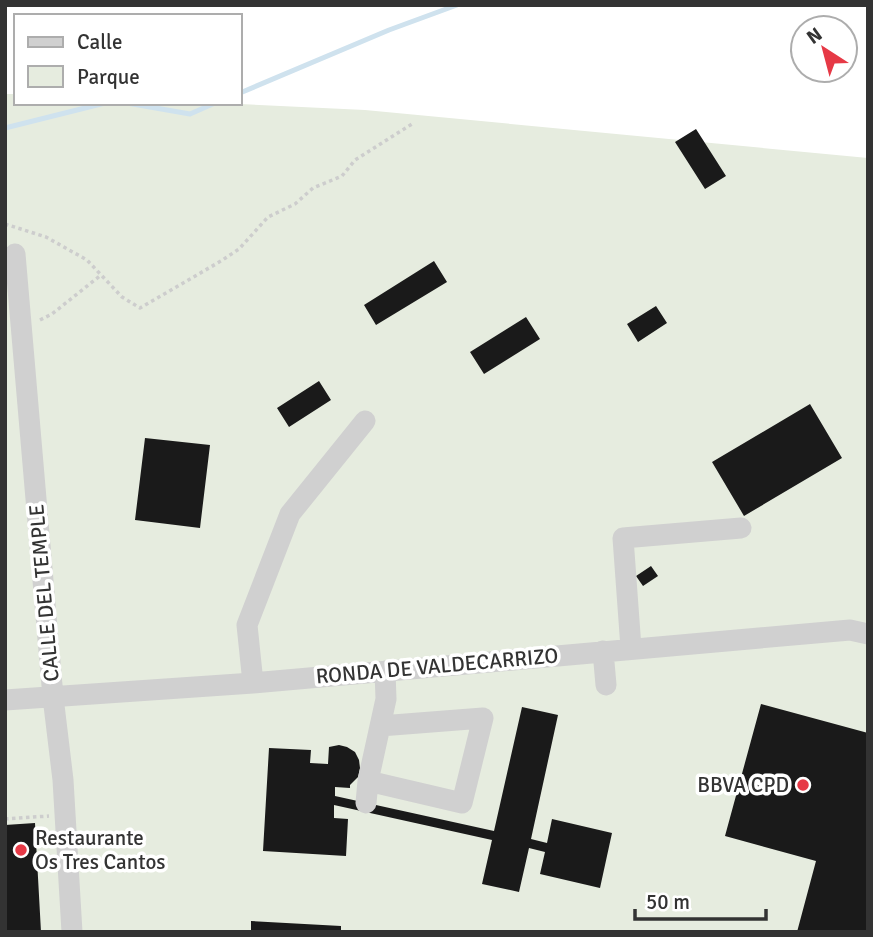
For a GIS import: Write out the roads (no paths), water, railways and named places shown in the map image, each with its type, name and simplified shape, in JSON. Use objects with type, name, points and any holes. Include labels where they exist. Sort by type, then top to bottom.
[{"type":"street","name":"CALLE DEL TEMPLE","points":[[15,254],[53,697],[53,780],[65,815],[72,932]]},
{"type":"street","points":[[253,682],[247,625],[290,514],[365,421]]},
{"type":"street","points":[[631,648],[622,538],[741,528]]},
{"type":"street","name":"RONDA DE VALDECARRIZO","points":[[5,700],[253,682],[850,630],[868,634]]},
{"type":"street","points":[[603,651],[606,685]]},
{"type":"street","points":[[366,803],[368,781],[386,699],[385,671]]},
{"type":"street","points":[[368,781],[462,803],[483,718],[380,726]]},
{"type":"waterway","points":[[242,92],[389,30],[457,5]]},
{"type":"waterway","points":[[5,128],[97,105]]},
{"type":"waterway","points":[[138,105],[190,114],[210,105]]},
{"type":"place","name":"BBVA CPD","points":[[803,785]]},
{"type":"place","name":"Restaurante Os Tres Cantos","points":[[21,850]]}]
